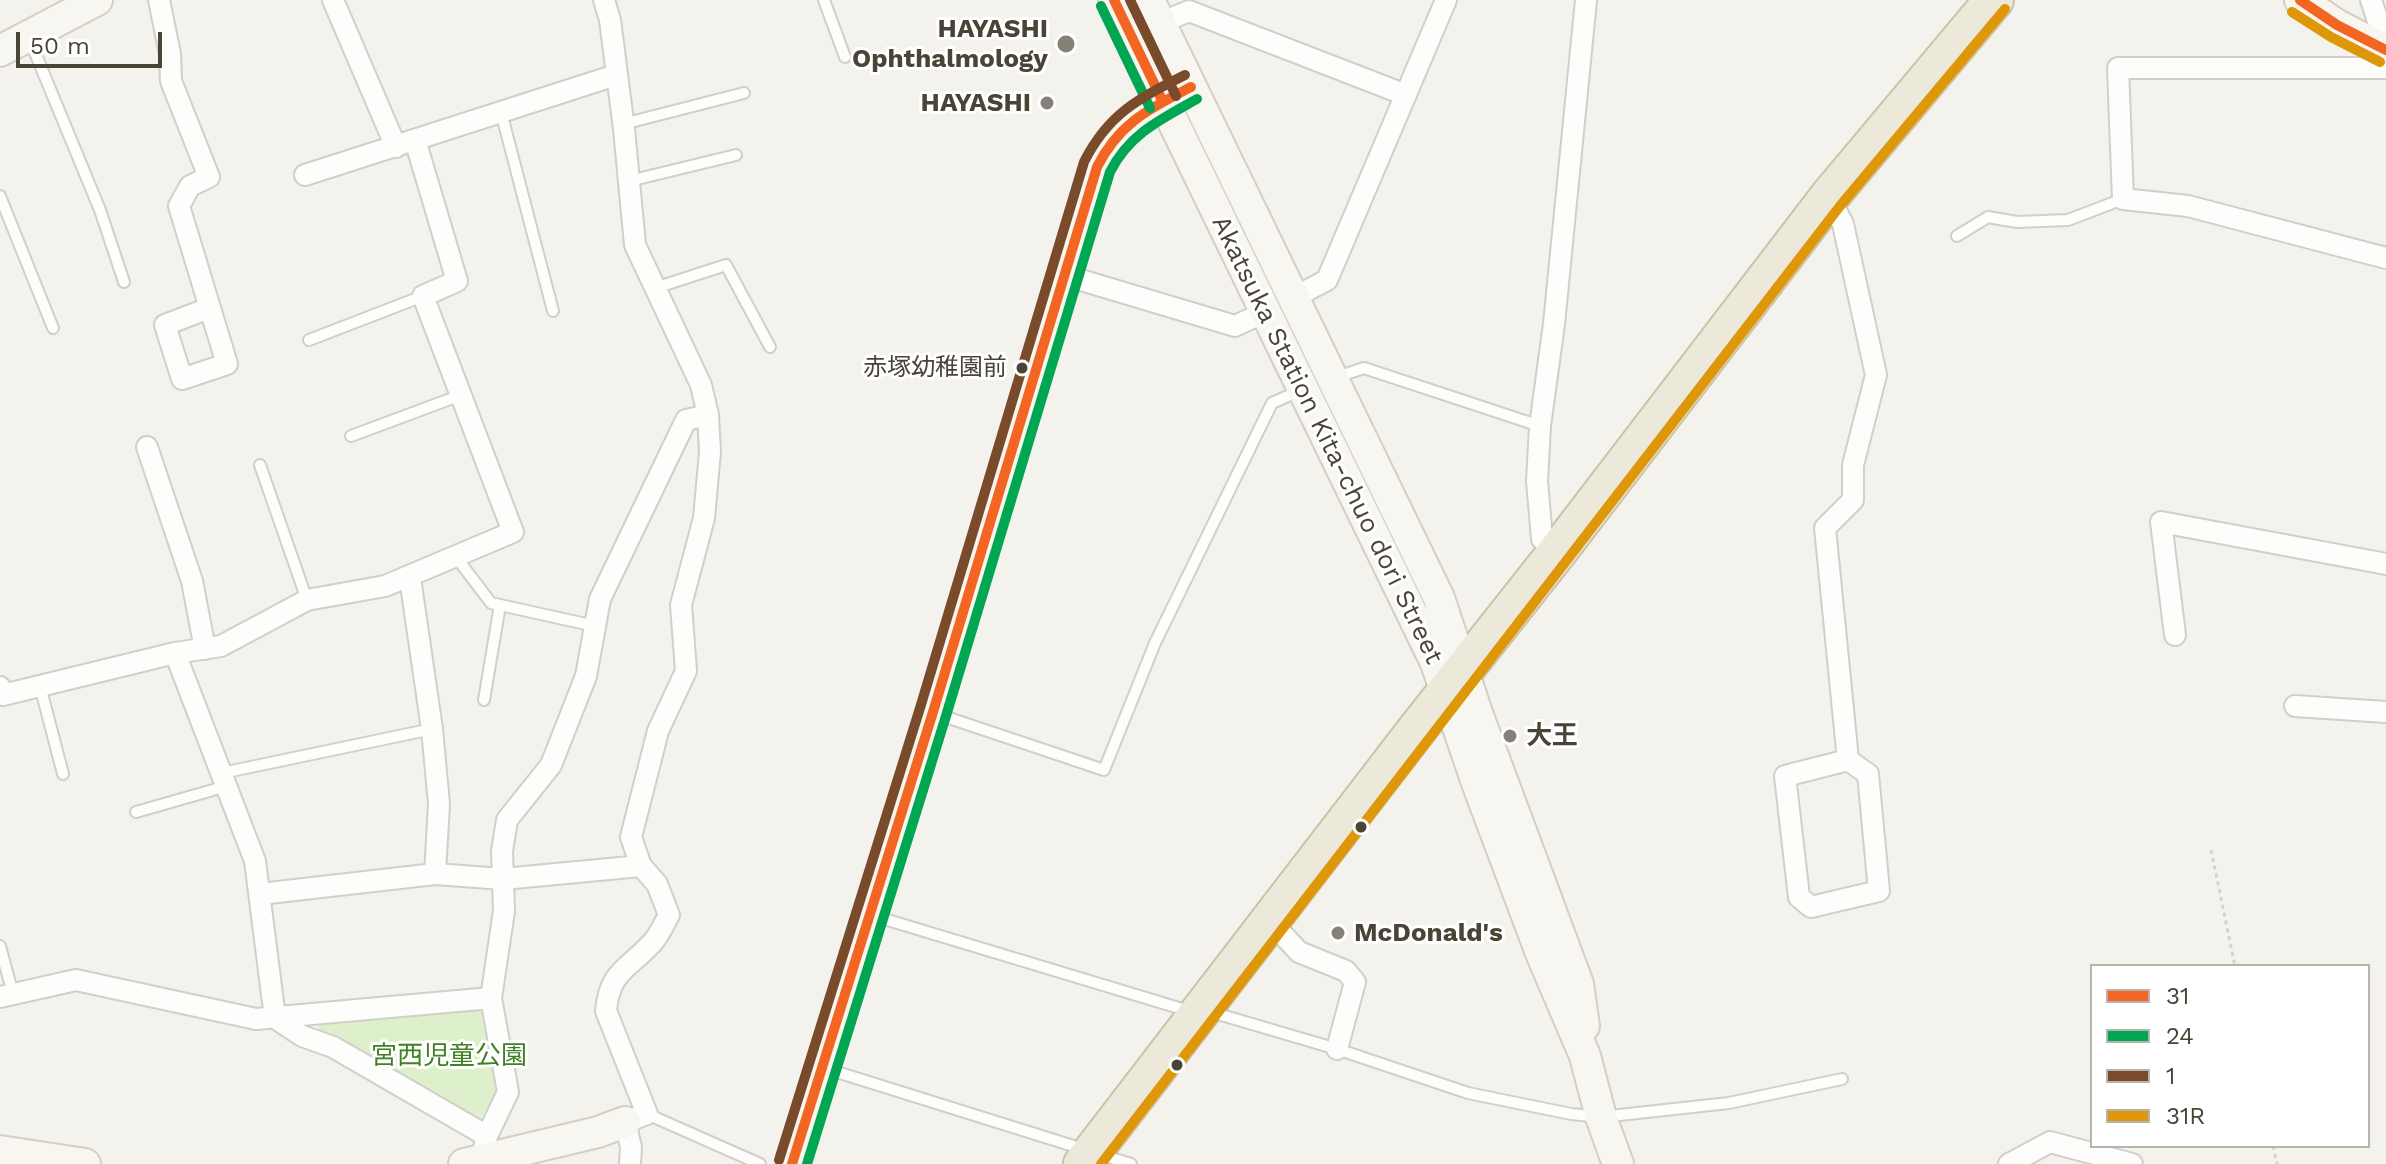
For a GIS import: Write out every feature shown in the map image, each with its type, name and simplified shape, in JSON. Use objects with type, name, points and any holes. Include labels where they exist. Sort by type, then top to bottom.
[{"type":"highway","points":[[1087,1158],[1829,197],[1994,0]]},
{"type":"street","points":[[0,51],[97,0]]},
{"type":"street","points":[[159,0],[170,54],[171,81],[209,177],[190,186],[179,206],[209,308]]},
{"type":"street","points":[[0,687],[3,695],[175,653],[221,646],[307,600],[385,586],[410,578],[513,532],[423,296],[457,281],[406,144],[333,0]]},
{"type":"street","points":[[604,0],[610,20],[635,245],[701,385],[708,415],[710,452],[704,518],[681,605],[686,671],[658,731],[631,837],[641,866],[657,884],[669,915],[653,942],[616,975],[607,994],[606,1011],[636,1118],[630,1164]]},
{"type":"street","name":"Akatsuka Station Kita-chuo dori Street","points":[[1114,0],[1424,635],[1455,682],[1578,984],[1584,1014],[1585,1056],[1601,1117],[1618,1164]]},
{"type":"street","points":[[1293,298],[1327,280],[1446,0]]},
{"type":"street","points":[[1558,551],[1542,539],[1537,481],[1540,426],[1554,324],[1586,0]]},
{"type":"street","points":[[2300,0],[2337,25],[2386,48]]},
{"type":"street","points":[[2371,0],[2386,48]]},
{"type":"street","points":[[1155,11],[1189,11],[1406,95]]},
{"type":"street","name":"Akatsuka Station Kita-chuo dori Street","points":[[1155,11],[1439,598],[1455,682]]},
{"type":"street","points":[[2386,68],[2118,68],[2123,199],[2188,206],[2386,258]]},
{"type":"street","points":[[305,175],[616,75]]},
{"type":"street","points":[[792,1164],[933,712],[1097,167],[1106,146],[1127,122],[1191,87]]},
{"type":"street","points":[[1829,197],[1843,224],[1876,375],[1853,465],[1853,500],[1825,528],[1848,760],[1868,774],[1879,891],[1811,907],[1799,897],[1785,776],[1848,760]]},
{"type":"street","points":[[1064,275],[1235,326],[1265,312]]},
{"type":"street","points":[[1302,390],[1331,379]]},
{"type":"street","points":[[477,1153],[508,1092],[491,998],[504,911],[502,851],[507,820],[551,765],[586,676],[600,599],[686,420],[708,415]]},
{"type":"street","points":[[147,447],[192,581],[205,649]]},
{"type":"street","points":[[2175,635],[2161,522],[2386,564]]},
{"type":"street","points":[[410,578],[432,729],[439,804],[435,874]]},
{"type":"street","points":[[175,653],[255,861],[275,1018],[302,1036],[333,1047],[477,1153],[598,1132],[636,1118]]},
{"type":"street","points":[[2295,706],[2386,713]]},
{"type":"street","points":[[260,894],[435,874],[503,879],[641,866]]},
{"type":"street","points":[[1270,921],[1299,952],[1346,971],[1355,982],[1337,1049]]},
{"type":"street","points":[[6,995],[76,980],[256,1019],[491,998]]},
{"type":"street","points":[[2009,1164],[2050,1142],[2132,1164]]},
{"type":"street","points":[[0,1151],[85,1164]]},
{"type":"lane","points":[[824,0],[845,57]]},
{"type":"lane","points":[[29,36],[100,210],[124,282]]},
{"type":"lane","points":[[623,124],[744,93]]},
{"type":"lane","points":[[501,112],[553,311]]},
{"type":"lane","points":[[629,181],[736,155]]},
{"type":"lane","points":[[0,196],[53,328]]},
{"type":"lane","points":[[1957,236],[1988,217],[2017,222],[2068,220],[2123,199]]},
{"type":"lane","points":[[655,288],[726,265],[770,347]]},
{"type":"lane","points":[[309,340],[423,296]]},
{"type":"lane","points":[[1331,379],[1364,368],[1540,426]]},
{"type":"lane","points":[[933,712],[1104,770],[1155,643],[1272,403],[1302,390]]},
{"type":"lane","points":[[351,436],[461,395]]},
{"type":"lane","points":[[260,465],[307,600]]},
{"type":"lane","points":[[456,557],[491,603],[595,626]]},
{"type":"lane","points":[[484,700],[500,605]]},
{"type":"lane","points":[[40,686],[63,774]]},
{"type":"lane","points":[[136,812],[224,780],[432,729]]},
{"type":"lane","points":[[869,915],[1199,1014],[1218,1014],[1337,1049],[1468,1093],[1571,1114],[1601,1117],[1729,1103],[1842,1079]]},
{"type":"lane","points":[[0,946],[6,995]]},
{"type":"lane","points":[[820,1067],[1087,1158],[1131,1164]]},
{"type":"lane","points":[[636,1118],[760,1164]]},
{"type":"path","points":[[2211,850],[2235,964]]},
{"type":"green space","name":"宮西児童公園","points":[[487,1009],[498,1091],[478,1122],[319,1036],[319,1020]]},
{"type":"transit line","name":"31","points":[[1114,0],[1163,102]]},
{"type":"transit line","name":"1","points":[[1130,0],[1176,96]]},
{"type":"transit line","name":"31","points":[[2300,0],[2337,25],[2386,50]]},
{"type":"transit line","name":"24","points":[[1101,6],[1150,108]]},
{"type":"transit line","name":"31R","points":[[1101,1164],[1840,206],[2005,9]]},
{"type":"transit line","name":"31R","points":[[2292,12],[2331,37],[2380,62]]},
{"type":"transit line","name":"1","points":[[779,1160],[920,708],[1084,162],[1114,119],[1139,100],[1185,75]]},
{"type":"transit line","name":"31","points":[[792,1164],[933,712],[1097,167],[1125,128],[1149,110],[1191,87]]},
{"type":"transit line","name":"24","points":[[807,1164],[1110,172],[1136,137],[1197,99]]},
{"type":"place","name":"HAYASHI Ophthalmology","points":[[1066,44]]},
{"type":"place","name":"HAYASHI","points":[[1047,103]]},
{"type":"place","name":"赤塚幼稚園前","points":[[1022,368]]},
{"type":"place","name":"大王","points":[[1510,736]]},
{"type":"place","name":"McDonald's","points":[[1338,933]]}]
